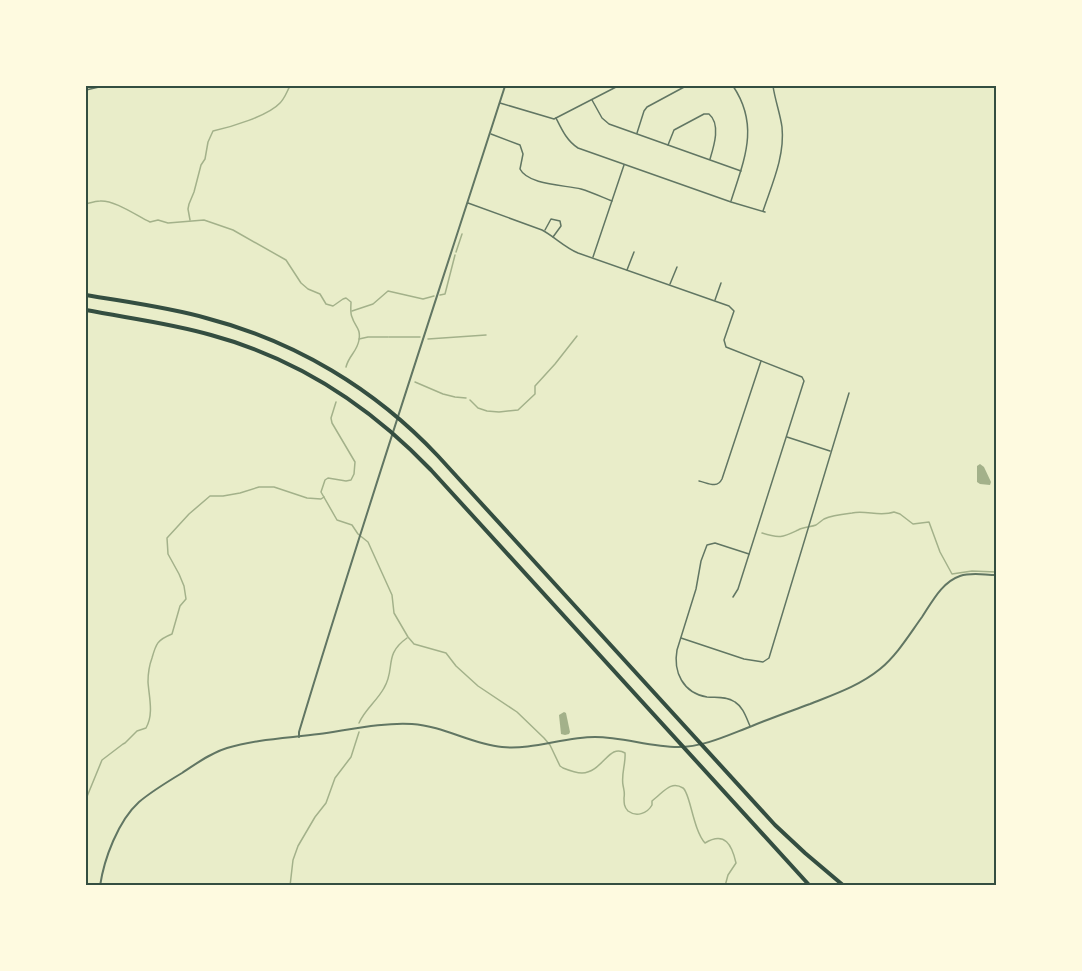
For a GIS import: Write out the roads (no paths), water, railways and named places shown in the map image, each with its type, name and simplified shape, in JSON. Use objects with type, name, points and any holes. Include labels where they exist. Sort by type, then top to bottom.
[{"type":"highway","points":[[86,295],[201,316],[264,336],[328,368],[393,413],[441,459],[783,832],[844,885]]},
{"type":"highway","points":[[86,310],[185,328],[258,351],[327,385],[387,428],[442,482],[810,885]]},
{"type":"street","points":[[299,737],[316,675],[505,86]]},
{"type":"street","points":[[500,103],[547,118],[556,118],[618,86]]},
{"type":"street","points":[[636,134],[647,107],[686,86]]},
{"type":"street","points":[[731,202],[748,145],[748,129],[743,104],[733,86]]},
{"type":"street","points":[[556,118],[573,146],[584,151],[764,212],[782,141],[781,120],[773,86]]},
{"type":"street","points":[[86,90],[99,87]]},
{"type":"street","points":[[592,100],[606,123],[741,171]]},
{"type":"street","points":[[668,145],[674,130],[704,114],[709,114],[715,128],[710,160]]},
{"type":"street","points":[[489,134],[520,145],[523,154],[520,168],[526,176],[552,185],[578,189],[612,201]]},
{"type":"street","points":[[592,258],[624,165]]},
{"type":"street","points":[[467,202],[545,231],[567,248],[592,258],[731,307],[734,311],[724,344],[729,348],[800,375],[803,379],[750,555],[733,597]]},
{"type":"street","points":[[545,231],[551,219],[560,222],[561,226],[553,237]]},
{"type":"street","points":[[627,270],[634,252]]},
{"type":"street","points":[[670,285],[677,267]]},
{"type":"street","points":[[714,300],[721,283]]},
{"type":"street","points":[[699,481],[715,485],[719,484],[722,479],[761,360]]},
{"type":"street","points":[[681,638],[744,659],[763,662],[769,658],[849,393]]},
{"type":"street","points":[[786,437],[831,452]]},
{"type":"street","points":[[750,555],[715,543],[708,545],[676,653],[677,672],[682,683],[698,694],[734,701],[742,709],[750,726]]},
{"type":"street","points":[[100,885],[104,866],[120,827],[133,808],[206,758],[223,750],[245,744],[407,724],[444,730],[500,747],[600,737],[664,746],[687,747],[706,743],[844,691],[864,680],[894,656],[946,584],[970,574],[996,575]]},
{"type":"waterway","points":[[190,220],[189,204],[213,131],[258,117],[274,108],[282,101],[290,86]]},
{"type":"waterway","points":[[86,204],[106,201],[150,222],[204,220],[233,230],[286,260],[301,283],[320,294],[326,304],[333,306],[346,298],[351,302],[351,315],[358,330],[359,340],[346,367]]},
{"type":"waterway","points":[[456,252],[462,234]]},
{"type":"waterway","points":[[440,295],[445,294],[455,255]]},
{"type":"waterway","points":[[352,311],[373,304],[388,291],[423,299],[434,296]]},
{"type":"waterway","points":[[428,339],[486,335]]},
{"type":"waterway","points":[[470,400],[478,408],[487,411],[518,410],[535,394],[535,386],[577,336]]},
{"type":"waterway","points":[[359,339],[388,337]]},
{"type":"waterway","points":[[389,337],[420,337]]},
{"type":"waterway","points":[[415,382],[443,394],[466,398]]},
{"type":"waterway","points":[[336,402],[331,418],[332,423],[355,462],[354,474],[351,480],[346,481],[328,478],[321,492],[337,520],[352,525],[368,542],[392,595],[394,613],[408,637],[414,644],[446,653],[456,666],[478,686],[517,712],[550,745],[563,768],[582,773],[595,768],[614,752],[625,753],[624,803],[631,813],[638,814],[647,811],[652,801],[670,787],[683,788],[688,796],[697,829],[705,843],[723,839],[730,846],[736,863],[728,875],[725,886]]},
{"type":"waterway","points":[[86,799],[102,760],[137,731],[146,728],[150,717],[148,679],[151,661],[158,643],[172,634],[180,606],[186,599],[184,586],[168,554],[167,538],[210,496],[240,493],[259,487],[274,487],[307,498],[321,499],[324,497]]},
{"type":"waterway","points":[[762,533],[781,536],[816,525],[834,516],[857,512],[884,514],[894,512],[913,524],[929,522],[940,552],[952,574],[972,571],[996,572]]},
{"type":"waterway","points":[[359,723],[384,688],[392,656],[407,638]]},
{"type":"waterway","points":[[290,886],[293,860],[298,846],[326,803],[335,778],[351,757],[359,732]]}]
